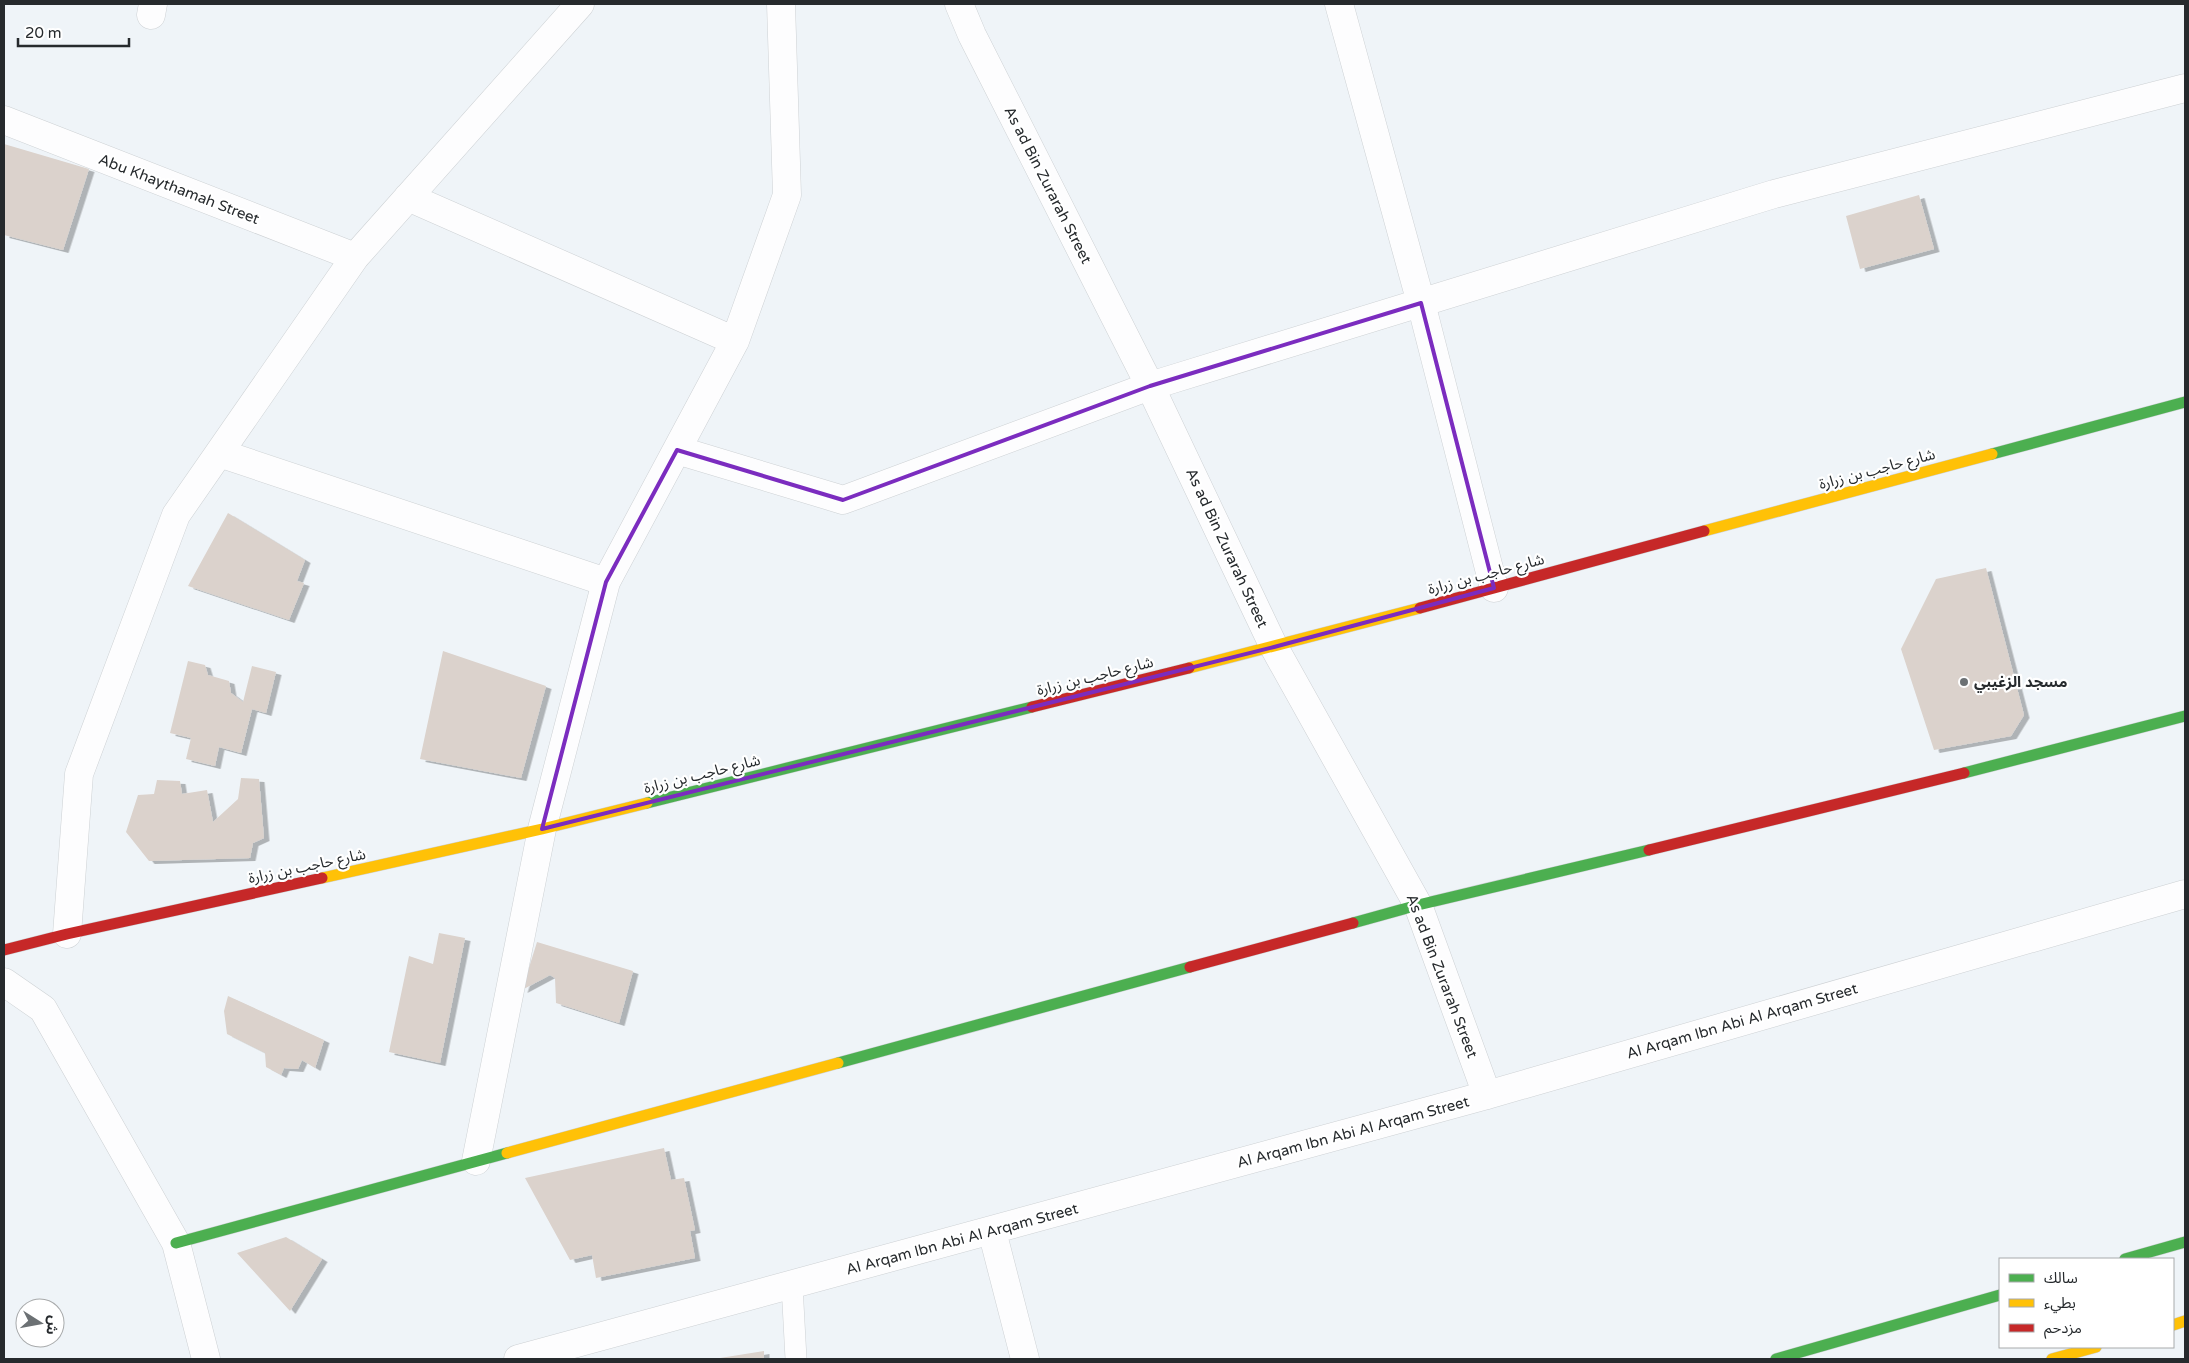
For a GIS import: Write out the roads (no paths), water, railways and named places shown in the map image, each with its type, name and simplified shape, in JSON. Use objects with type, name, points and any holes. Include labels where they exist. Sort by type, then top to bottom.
[{"type":"street","points":[[66,934],[79,774],[176,515],[355,257],[580,4]]},
{"type":"street","points":[[476,1161],[542,829],[606,582],[735,342],[787,195],[781,4]]},
{"type":"street","name":"As ad Bin Zurarah Street","points":[[958,4],[1150,386],[1274,647],[1418,905],[1487,1095]]},
{"type":"street","points":[[1339,4],[1421,303],[1494,588]]},
{"type":"street","points":[[677,450],[843,500],[1150,386],[1774,194],[2185,88]]},
{"type":"street","name":"Abu Khaythamah Street","points":[[4,120],[355,257]]},
{"type":"street","points":[[408,197],[735,342]]},
{"type":"street","name":"شارع حاجب بن زرارة","points":[[4,950],[66,934],[542,829],[1274,647],[2185,402]]},
{"type":"street","points":[[220,452],[606,582]]},
{"type":"street","points":[[176,1243],[1418,905],[1876,795],[2185,716]]},
{"type":"street","name":"Al Arqam Ibn Abi Al Arqam Street","points":[[518,1359],[1487,1095],[2185,894]]},
{"type":"street","points":[[4,982],[43,1009],[176,1243],[206,1359]]},
{"type":"street","points":[[992,1231],[1025,1359]]},
{"type":"street","points":[[2129,1258],[2185,1242]]},
{"type":"street","points":[[1776,1359],[1999,1295]]},
{"type":"street","points":[[2052,1359],[2092,1348]]},
{"type":"lane","points":[[792,1284],[796,1359]]},
{"type":"place","name":"مسجد الزغيبي","points":[[1964,682]]}]
